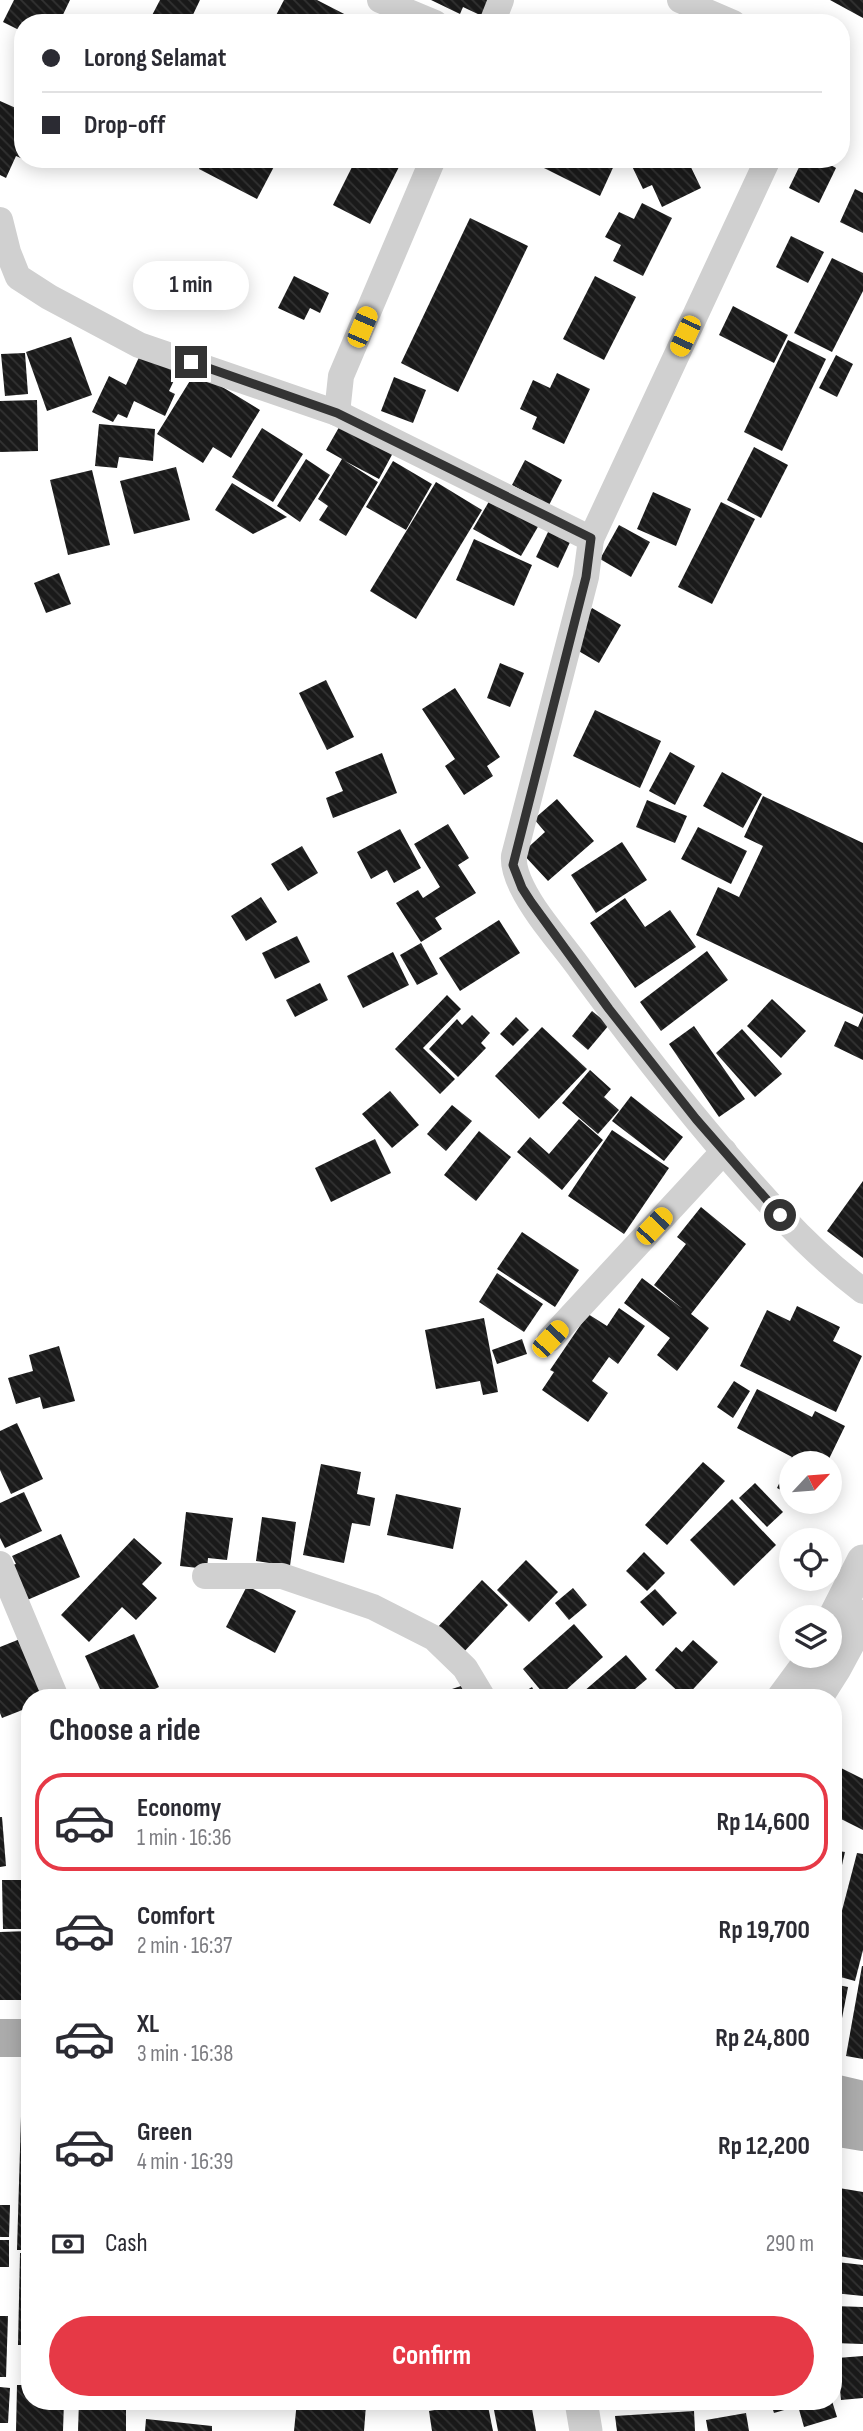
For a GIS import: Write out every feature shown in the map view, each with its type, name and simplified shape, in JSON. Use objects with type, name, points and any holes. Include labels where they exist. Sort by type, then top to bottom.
[{"type":"main road","points":[[0,2038],[21,2038]]},
{"type":"main road","points":[[842,2095],[863,2100]]},
{"type":"main road","points":[[842,2128],[863,2132]]},
{"type":"street","points":[[380,0],[413,14]]},
{"type":"street","points":[[680,0],[712,14]]},
{"type":"street","points":[[337,413],[341,376],[429,168]]},
{"type":"street","points":[[764,168],[591,538],[586,577],[513,865],[531,902],[696,1119],[812,1248],[863,1291]]},
{"type":"street","points":[[0,220],[18,277],[49,297],[139,345],[337,413],[591,538]]},
{"type":"street","points":[[550,1339],[724,1151]]},
{"type":"street","points":[[841,1605],[863,1561]]},
{"type":"street","points":[[0,1564],[52,1689]]},
{"type":"street","points":[[205,1576],[282,1576],[373,1608],[434,1638],[465,1668],[478,1689]]},
{"type":"street","points":[[822,1689],[863,1616]]},
{"type":"street","points":[[790,1689],[805,1668]]},
{"type":"street","points":[[582,2410],[586,2431]]},
{"type":"building","points":[[14,0],[70,0],[63,14],[14,14],[14,28],[3,22]]},
{"type":"building","points":[[160,0],[200,0],[193,14],[153,14]]},
{"type":"building","points":[[284,0],[317,0],[344,14],[277,14]]},
{"type":"building","points":[[431,0],[489,0],[483,14],[463,7],[460,14]]},
{"type":"building","points":[[830,0],[863,0],[863,18]]},
{"type":"building","points":[[0,101],[14,107],[14,160],[6,178],[0,175]]},
{"type":"building","points":[[199,168],[273,168],[257,199]]},
{"type":"building","points":[[352,168],[398,168],[370,224],[333,205]]},
{"type":"building","points":[[544,168],[613,168],[600,196]]},
{"type":"building","points":[[633,168],[691,168],[701,188],[662,207],[652,185],[643,189]]},
{"type":"building","points":[[799,168],[836,168],[819,203],[789,188]]},
{"type":"building","points":[[855,189],[863,193],[863,233],[840,222]]},
{"type":"building","points":[[642,203],[672,218],[643,276],[613,261],[621,245],[605,237],[619,212],[634,219]]},
{"type":"building","points":[[470,218],[528,246],[458,392],[401,363]]},
{"type":"building","points":[[791,236],[824,252],[808,283],[776,267]]},
{"type":"building","points":[[832,258],[863,273],[863,291],[832,352],[794,333]]},
{"type":"building","points":[[294,276],[329,293],[320,313],[310,308],[304,320],[278,308]]},
{"type":"building","points":[[595,276],[636,297],[604,360],[563,339]]},
{"type":"building","points":[[733,306],[788,335],[774,363],[719,335]]},
{"type":"building","points":[[71,337],[92,395],[47,411],[26,352]]},
{"type":"building","points":[[788,340],[826,359],[782,451],[744,432]]},
{"type":"building","points":[[25,353],[28,394],[5,396],[1,354]]},
{"type":"building","points":[[141,353],[178,372],[169,391],[175,394],[165,416],[134,401],[127,418],[118,414],[113,422],[92,412],[109,376],[126,385]]},
{"type":"building","points":[[836,355],[853,364],[837,397],[819,388]]},
{"type":"building","points":[[196,371],[260,410],[231,458],[213,447],[203,463],[157,434]]},
{"type":"building","points":[[557,373],[590,389],[564,444],[532,429],[537,417],[520,409],[533,380],[550,388]]},
{"type":"building","points":[[394,377],[426,390],[413,423],[381,411]]},
{"type":"building","points":[[37,400],[38,451],[0,452],[0,401]]},
{"type":"building","points":[[342,422],[394,451],[379,479],[345,461],[378,482],[346,536],[319,520],[328,506],[318,499],[342,459],[326,450]]},
{"type":"building","points":[[99,424],[155,429],[153,461],[119,457],[117,468],[95,466]]},
{"type":"building","points":[[262,428],[303,454],[273,502],[232,477]]},
{"type":"building","points":[[754,447],[788,465],[761,518],[727,500]]},
{"type":"building","points":[[306,459],[330,475],[300,522],[277,506]]},
{"type":"building","points":[[525,460],[562,480],[549,505],[512,485]]},
{"type":"building","points":[[393,461],[432,484],[406,530],[366,507]]},
{"type":"building","points":[[176,467],[190,520],[134,534],[120,481]]},
{"type":"building","points":[[92,470],[110,545],[68,555],[50,480]]},
{"type":"building","points":[[436,482],[482,510],[416,619],[370,591]]},
{"type":"building","points":[[232,483],[287,517],[253,534],[215,510]]},
{"type":"building","points":[[653,492],[691,509],[676,546],[637,529]]},
{"type":"building","points":[[491,498],[539,525],[521,556],[473,529]]},
{"type":"building","points":[[721,502],[755,519],[712,604],[678,587]]},
{"type":"building","points":[[619,525],[650,542],[631,577],[600,559]]},
{"type":"building","points":[[549,530],[571,540],[558,568],[536,557]]},
{"type":"building","points":[[474,539],[532,565],[514,606],[456,580]]},
{"type":"building","points":[[59,573],[71,604],[46,613],[34,583]]},
{"type":"building","points":[[592,608],[621,625],[599,663],[570,646]]},
{"type":"building","points":[[500,663],[524,673],[510,707],[487,698]]},
{"type":"building","points":[[326,680],[354,737],[327,750],[299,693]]},
{"type":"building","points":[[455,688],[500,757],[487,766],[493,776],[464,795],[445,766],[455,759],[422,709]]},
{"type":"building","points":[[595,710],[661,741],[640,788],[573,756]]},
{"type":"building","points":[[670,752],[695,766],[675,805],[649,791]]},
{"type":"building","points":[[382,753],[397,793],[333,818],[326,798],[343,791],[335,772]]},
{"type":"building","points":[[722,772],[762,794],[743,828],[703,806]]},
{"type":"building","points":[[763,796],[863,843],[863,1014],[696,935],[718,887],[739,897],[763,846],[744,837]]},
{"type":"building","points":[[557,799],[594,841],[548,881],[522,853],[545,832],[534,819]]},
{"type":"building","points":[[647,800],[687,816],[675,843],[636,827]]},
{"type":"building","points":[[448,824],[469,858],[458,865],[476,893],[435,918],[442,929],[421,942],[396,903],[418,890],[423,898],[440,887],[414,844]]},
{"type":"building","points":[[698,827],[747,851],[731,884],[681,859]]},
{"type":"building","points":[[400,829],[421,868],[394,883],[387,870],[371,879],[357,852]]},
{"type":"building","points":[[622,842],[647,880],[596,913],[571,875]]},
{"type":"building","points":[[302,846],[318,873],[288,891],[271,864]]},
{"type":"building","points":[[261,897],[277,922],[246,941],[231,916]]},
{"type":"building","points":[[625,898],[645,927],[670,910],[696,947],[635,988],[590,923]]},
{"type":"building","points":[[499,920],[520,953],[460,991],[439,958]]},
{"type":"building","points":[[297,936],[310,962],[275,979],[262,953]]},
{"type":"building","points":[[421,943],[438,974],[417,985],[400,955]]},
{"type":"building","points":[[707,951],[728,980],[661,1031],[640,1002]]},
{"type":"building","points":[[393,952],[409,985],[363,1008],[347,976]]},
{"type":"building","points":[[320,983],[328,1000],[295,1017],[286,1000]]},
{"type":"building","points":[[447,995],[461,1009],[423,1048],[455,1079],[440,1094],[395,1049]]},
{"type":"building","points":[[772,999],[806,1031],[781,1058],[747,1026]]},
{"type":"building","points":[[592,1011],[609,1025],[588,1050],[572,1036]]},
{"type":"building","points":[[472,1015],[490,1033],[481,1043],[486,1048],[458,1077],[429,1049],[457,1019],[462,1025]]},
{"type":"building","points":[[863,1016],[863,1060],[834,1046],[845,1021],[858,1027]]},
{"type":"building","points":[[516,1017],[529,1030],[513,1046],[500,1034]]},
{"type":"building","points":[[694,1026],[745,1099],[719,1117],[669,1044]]},
{"type":"building","points":[[542,1027],[587,1069],[539,1119],[495,1076]]},
{"type":"building","points":[[742,1029],[782,1074],[755,1097],[716,1053]]},
{"type":"building","points":[[590,1070],[611,1089],[604,1097],[619,1110],[598,1134],[562,1103]]},
{"type":"building","points":[[390,1091],[419,1125],[392,1148],[362,1114]]},
{"type":"building","points":[[631,1096],[683,1137],[664,1161],[612,1121]]},
{"type":"building","points":[[452,1105],[472,1121],[446,1151],[427,1134]]},
{"type":"building","points":[[579,1119],[603,1140],[562,1190],[517,1152],[530,1137],[549,1154]]},
{"type":"building","points":[[612,1130],[669,1168],[624,1234],[568,1196]]},
{"type":"building","points":[[479,1131],[511,1157],[476,1201],[444,1175]]},
{"type":"building","points":[[375,1139],[391,1173],[331,1202],[315,1168]]},
{"type":"building","points":[[863,1181],[863,1258],[827,1231]]},
{"type":"building","points":[[701,1207],[746,1244],[691,1314],[709,1328],[677,1371],[657,1355],[670,1338],[624,1303],[642,1278],[683,1309],[654,1285],[686,1244],[677,1237]]},
{"type":"building","points":[[522,1232],[579,1270],[555,1307],[497,1269]]},
{"type":"building","points":[[497,1273],[543,1304],[524,1332],[479,1302]]},
{"type":"building","points":[[797,1306],[840,1327],[833,1341],[862,1356],[836,1412],[740,1366],[767,1310],[790,1321]]},
{"type":"building","points":[[619,1308],[645,1326],[618,1364],[609,1357],[592,1381],[608,1393],[588,1422],[542,1390],[554,1372],[550,1370],[588,1314],[607,1326]]},
{"type":"building","points":[[484,1318],[498,1392],[483,1395],[480,1381],[436,1389],[425,1330]]},
{"type":"building","points":[[522,1339],[527,1354],[497,1364],[492,1350]]},
{"type":"building","points":[[59,1346],[75,1401],[43,1409],[40,1397],[16,1404],[8,1378],[33,1371],[29,1355]]},
{"type":"building","points":[[734,1381],[750,1391],[733,1418],[717,1407]]},
{"type":"building","points":[[757,1389],[812,1417],[815,1411],[845,1426],[833,1451],[781,1451],[737,1428]]},
{"type":"building","points":[[17,1423],[43,1479],[11,1494],[0,1470],[0,1431]]},
{"type":"building","points":[[703,1462],[725,1481],[667,1545],[645,1525]]},
{"type":"building","points":[[321,1464],[361,1472],[357,1494],[375,1498],[370,1526],[352,1523],[344,1563],[303,1555]]},
{"type":"building","points":[[755,1483],[779,1508],[781,1514],[767,1527],[739,1498]]},
{"type":"building","points":[[24,1492],[42,1531],[5,1548],[0,1538],[0,1503]]},
{"type":"building","points":[[396,1494],[461,1508],[453,1549],[387,1535]]},
{"type":"building","points":[[732,1499],[776,1545],[734,1586],[690,1540]]},
{"type":"building","points":[[186,1512],[233,1518],[227,1560],[208,1558],[207,1569],[180,1566]]},
{"type":"building","points":[[262,1517],[296,1522],[290,1566],[256,1561]]},
{"type":"building","points":[[61,1534],[80,1577],[25,1601],[9,1566],[16,1564],[12,1556]]},
{"type":"building","points":[[134,1538],[162,1563],[142,1584],[157,1598],[136,1620],[122,1607],[89,1642],[61,1615]]},
{"type":"building","points":[[644,1552],[665,1573],[647,1591],[626,1571]]},
{"type":"building","points":[[526,1560],[558,1592],[529,1622],[497,1590]]},
{"type":"building","points":[[482,1580],[508,1605],[461,1655],[435,1630]]},
{"type":"building","points":[[247,1586],[296,1611],[275,1653],[226,1627]]},
{"type":"building","points":[[573,1588],[587,1605],[569,1620],[555,1603]]},
{"type":"building","points":[[655,1589],[677,1613],[663,1626],[640,1602]]},
{"type":"building","points":[[574,1624],[603,1657],[567,1689],[540,1689],[523,1669]]},
{"type":"building","points":[[134,1634],[159,1687],[100,1689],[85,1656]]},
{"type":"building","points":[[20,1639],[40,1689],[21,1689],[21,1711],[2,1718],[0,1713],[0,1647]]},
{"type":"building","points":[[693,1640],[718,1662],[693,1689],[675,1689],[655,1670],[676,1647],[682,1652]]},
{"type":"building","points":[[626,1655],[647,1679],[635,1689],[586,1689]]},
{"type":"building","points":[[467,1684],[469,1689],[452,1689]]},
{"type":"building","points":[[842,1768],[863,1779],[863,1830],[842,1820]]},
{"type":"building","points":[[0,1817],[6,1866],[0,1867]]},
{"type":"building","points":[[857,1853],[863,1854],[863,1950],[855,1981],[842,1977],[842,1910]]},
{"type":"building","points":[[2,1880],[21,1880],[21,1929],[3,1929]]},
{"type":"building","points":[[21,1931],[21,2000],[0,2000],[0,1932]]},
{"type":"building","points":[[863,1966],[863,2059],[846,2056]]},
{"type":"building","points":[[842,1986],[848,1987],[842,2018]]},
{"type":"building","points":[[21,2116],[21,2250],[17,2250]]},
{"type":"building","points":[[842,2188],[863,2192],[863,2260],[842,2256]]},
{"type":"building","points":[[0,2205],[10,2205],[9,2237],[0,2237]]},
{"type":"building","points":[[0,2240],[9,2240],[9,2267],[0,2267]]},
{"type":"building","points":[[20,2253],[21,2253],[21,2345],[18,2345]]},
{"type":"building","points":[[842,2263],[863,2265],[863,2296],[842,2294]]},
{"type":"building","points":[[842,2306],[863,2307],[863,2344],[842,2343]]},
{"type":"building","points":[[0,2316],[8,2316],[6,2377],[0,2377]]},
{"type":"building","points":[[863,2356],[863,2398],[842,2400],[842,2358]]},
{"type":"building","points":[[17,2385],[21,2385],[21,2410],[64,2410],[63,2431],[16,2431]]},
{"type":"building","points":[[0,2387],[10,2388],[8,2423],[0,2423]]},
{"type":"building","points":[[79,2410],[126,2410],[126,2431],[78,2431]]},
{"type":"building","points":[[296,2410],[366,2410],[364,2431],[294,2431]]},
{"type":"building","points":[[489,2410],[493,2431],[432,2431],[429,2411]]},
{"type":"building","points":[[494,2410],[532,2410],[536,2431],[498,2431]]},
{"type":"building","points":[[799,2410],[835,2410],[837,2417],[804,2427]]},
{"type":"building","points":[[694,2411],[695,2431],[617,2431],[615,2416]]},
{"type":"building","points":[[746,2413],[749,2431],[708,2431],[706,2420]]},
{"type":"building","points":[[146,2419],[212,2426],[212,2431],[145,2431]]},
{"type":"route","points":[[191,362],[337,413],[591,538],[586,577],[513,865],[531,902],[609,1009],[696,1119],[780,1215]]}]
